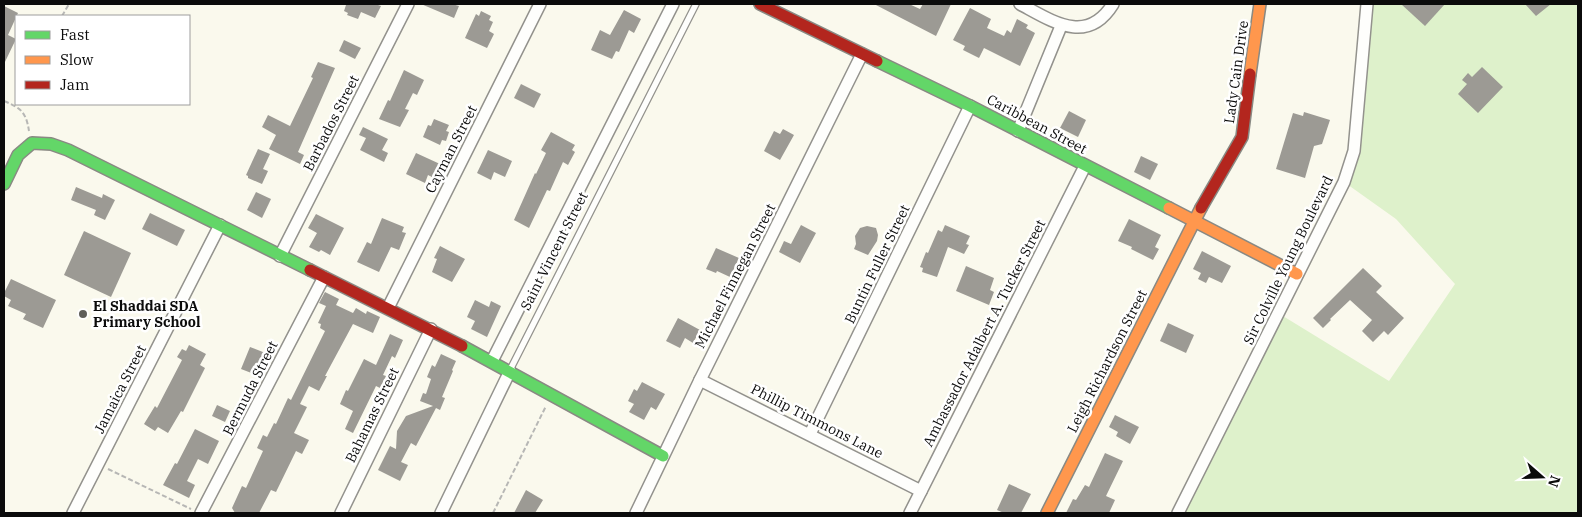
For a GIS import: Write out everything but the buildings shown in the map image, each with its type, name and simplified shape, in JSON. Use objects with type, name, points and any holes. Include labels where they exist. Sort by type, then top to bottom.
[{"type":"street","name":"Barbados Street","points":[[280,256],[408,4]]},
{"type":"street","name":"Cayman Street","points":[[388,308],[540,4]]},
{"type":"street","name":"Saint Vincent Street","points":[[492,361],[673,4]]},
{"type":"street","name":"Caribbean Street","points":[[760,4],[970,106],[1297,274]]},
{"type":"street","points":[[1020,4],[1061,26],[1084,27],[1098,21],[1108,12],[1113,4]]},
{"type":"street","name":"Lady Cain Drive","points":[[1194,222],[1242,137],[1260,4]]},
{"type":"street","name":"Sir Colville Young Boulevard","points":[[1178,513],[1344,182],[1354,150],[1368,4]]},
{"type":"street","points":[[1018,131],[1061,26]]},
{"type":"street","name":"Michael Finnegan Street","points":[[636,513],[862,54]]},
{"type":"street","name":"Buntin Fuller Street","points":[[810,434],[970,106]]},
{"type":"street","points":[[4,184],[18,155],[32,143],[50,144],[68,150],[431,329],[664,456]]},
{"type":"street","name":"Ambassador Adalbert A. Tucker Street","points":[[910,513],[1084,166]]},
{"type":"street","name":"Leigh Richardson Street","points":[[1047,513],[1194,222]]},
{"type":"street","name":"Jamaica Street","points":[[73,513],[220,225]]},
{"type":"street","name":"Bermuda Street","points":[[197,511],[324,277]]},
{"type":"street","name":"Bahamas Street","points":[[341,513],[431,329]]},
{"type":"street","name":"Saint Vincent Street","points":[[440,513],[510,371]]},
{"type":"street","name":"Phillip Timmons Lane","points":[[700,380],[921,491]]},
{"type":"lane","name":"Saint Vincent Street","points":[[510,371],[696,4]]},
{"type":"path","points":[[16,105],[27,117],[32,143]]},
{"type":"path","points":[[492,513],[552,395]]},
{"type":"path","points":[[98,464],[197,511]]},
{"type":"green space","points":[[1367,4],[1578,4],[1578,513],[1181,513],[1278,313],[1389,381],[1455,284],[1396,219],[1344,182],[1354,150]]},
{"type":"traffic: fast","points":[[877,61],[970,106],[1169,208]]},
{"type":"traffic: fast","points":[[4,184],[18,155],[32,143],[51,144],[68,150],[310,270]]},
{"type":"traffic: fast","points":[[462,346],[663,456]]},
{"type":"traffic: slow","points":[[1250,74],[1260,4]]},
{"type":"traffic: slow","points":[[1169,208],[1297,274]]},
{"type":"traffic: slow","points":[[1047,513],[1201,208]]},
{"type":"traffic: jam","points":[[760,4],[877,61]]},
{"type":"traffic: jam","points":[[1201,208],[1242,137],[1250,74]]},
{"type":"traffic: jam","points":[[310,270],[462,346]]},
{"type":"place","name":"El Shaddai SDA Primary School","points":[[83,314]]}]
